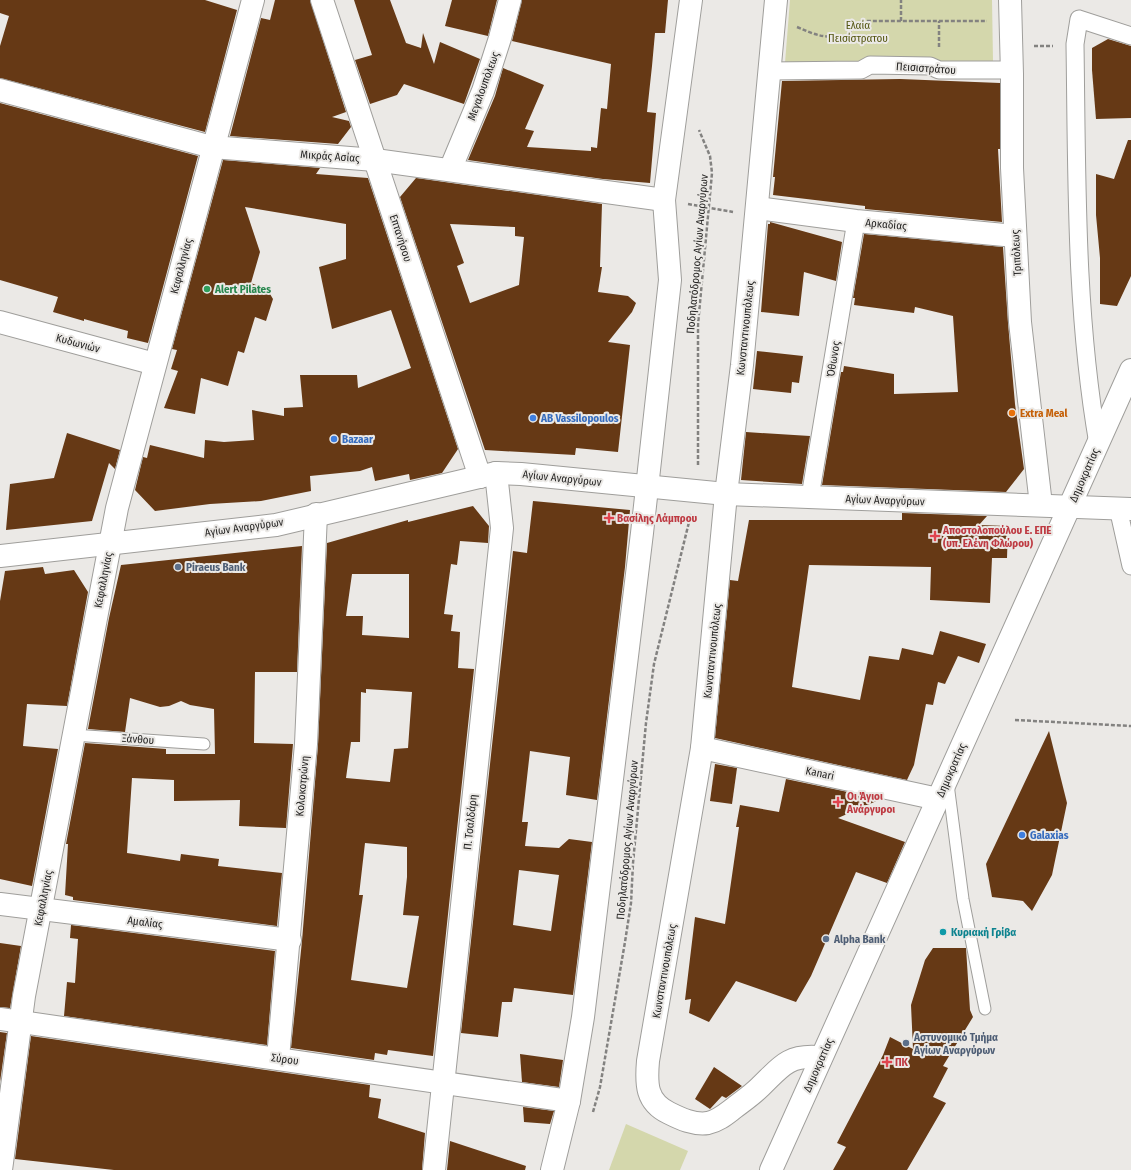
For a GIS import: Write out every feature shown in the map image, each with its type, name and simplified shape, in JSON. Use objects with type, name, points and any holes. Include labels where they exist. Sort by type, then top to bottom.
[{"type":"street","name":"Κεφαλληνίας","points":[[1,1170],[10,1021],[42,909],[73,735],[117,508],[212,147],[253,0]]},
{"type":"street","name":"Επτανήσου","points":[[322,0],[375,160],[488,475]]},
{"type":"street","name":"Μεγαλουπόλεως","points":[[450,170],[483,91],[500,38],[510,0]]},
{"type":"street","points":[[552,1170],[569,1101],[583,1017],[646,487],[670,280],[664,200],[691,0]]},
{"type":"street","name":"Κωνσταντινουπόλεως","points":[[775,9],[757,208],[738,397],[726,494],[702,748],[648,1061],[647,1081],[651,1098],[658,1106],[675,1116],[689,1121],[708,1123],[724,1116],[760,1088],[782,1065],[791,1060],[808,1056],[817,1056],[820,1060]]},
{"type":"street","name":"Τριπόλεως","points":[[1011,10],[1012,168],[1020,322],[1041,505]]},
{"type":"street","points":[[1098,444],[1090,397],[1078,239],[1074,44],[1079,18],[1131,36]]},
{"type":"street","name":"Πεισιστράτου","points":[[769,71],[861,70],[870,65],[930,66],[939,70],[1012,70]]},
{"type":"street","name":"Μικράς Ασίας","points":[[0,90],[212,147],[375,160],[664,200]]},
{"type":"street","name":"Αρκαδίας","points":[[757,208],[856,221],[1015,236]]},
{"type":"street","name":"Όθωνος","points":[[810,497],[856,221]]},
{"type":"street","name":"Κυδωνιών","points":[[0,322],[155,364]]},
{"type":"street","name":"Δημοκρατίας","points":[[771,1170],[1131,370]]},
{"type":"street","name":"Αγίων Αναργύρων","points":[[0,556],[276,524],[488,475],[521,474],[726,494],[1125,508]]},
{"type":"street","name":"Π. Τσαλδάρη","points":[[434,1170],[442,1082],[502,528],[488,475]]},
{"type":"street","points":[[1125,508],[1131,566]]},
{"type":"street","name":"Κολοκοτρώνη","points":[[278,1058],[290,940],[306,744],[316,514]]},
{"type":"street","name":"Kanari","points":[[702,748],[938,799]]},
{"type":"street","name":"Αμαλίας","points":[[0,904],[290,940]]},
{"type":"street","name":"Σύρου","points":[[10,1021],[278,1058],[569,1101]]},
{"type":"lane","name":"Ξάνθου","points":[[73,735],[204,744]]},
{"type":"lane","points":[[947,779],[963,899],[985,1008]]},
{"type":"path","points":[[901,0],[901,21]]},
{"type":"path","points":[[775,9],[817,36],[830,38],[846,36],[860,21],[901,21],[1011,10]]},
{"type":"path","points":[[1028,46],[1074,44]]},
{"type":"path","name":"Ποδηλατόδρομος Αγίων Αναργύρων","points":[[698,127],[711,164],[709,208],[698,324],[698,465]]},
{"type":"path","points":[[664,200],[735,212]]},
{"type":"path","name":"Ποδηλατόδρομος Αγίων Αναργύρων","points":[[592,1115],[600,1087],[610,1038],[626,934],[646,723],[654,664],[684,546],[691,510]]},
{"type":"path","points":[[1015,720],[1131,726]]},
{"type":"green space","name":"Ελαία Πεισίστρατου","points":[[790,0],[992,0],[993,61],[785,63]]},
{"type":"green space","points":[[626,1124],[688,1151],[680,1170],[609,1170]]},
{"type":"building","points":[[0,0],[205,0],[237,10],[205,132],[0,78],[0,46],[9,16],[0,13]]},
{"type":"building","points":[[275,0],[310,0],[346,112],[332,117],[349,121],[351,127],[338,144],[230,136],[261,18],[270,20]]},
{"type":"building","points":[[354,0],[390,0],[406,43],[421,48],[423,33],[434,64],[440,42],[480,59],[464,104],[404,84],[397,95],[370,104],[355,60],[372,55]]},
{"type":"building","points":[[452,0],[497,0],[488,36],[445,26]]},
{"type":"building","points":[[522,0],[668,0],[665,33],[655,33],[647,112],[656,113],[650,183],[603,179],[468,160],[495,96],[503,68],[544,85],[525,129],[534,131],[527,147],[591,151],[591,147],[597,148],[601,108],[607,109],[611,64],[512,41]]},
{"type":"building","points":[[1108,39],[1131,46],[1131,118],[1096,119],[1092,70],[1092,48]]},
{"type":"building","points":[[900,79],[1000,83],[1000,149],[998,149],[1002,222],[865,209],[865,206],[773,195],[775,177],[773,177],[782,81]]},
{"type":"building","points":[[0,103],[198,156],[148,343],[127,338],[128,331],[53,312],[58,297],[0,280]]},
{"type":"building","points":[[1128,140],[1131,140],[1131,276],[1117,306],[1100,304],[1100,258],[1096,215],[1096,174],[1114,179]]},
{"type":"building","points":[[223,160],[320,168],[316,174],[368,178],[458,449],[442,473],[410,480],[409,474],[375,481],[372,467],[360,471],[310,476],[311,491],[261,501],[210,504],[155,511],[135,490],[143,457],[147,458],[150,445],[204,458],[205,440],[224,442],[254,440],[252,410],[284,416],[284,408],[303,407],[300,375],[357,375],[358,388],[411,368],[391,310],[332,329],[319,267],[346,259],[346,224],[245,207],[260,252],[251,283],[267,289],[273,299],[266,321],[255,317],[244,353],[238,351],[228,386],[201,378],[195,414],[164,408],[178,371],[171,369],[177,350],[172,349]]},
{"type":"building","points":[[416,178],[602,204],[600,267],[602,267],[598,292],[628,296],[636,303],[632,312],[608,342],[630,345],[618,452],[576,448],[575,455],[485,450],[400,197]],"holes":[[[450,224],[515,227],[515,236],[524,237],[519,285],[470,303],[457,266],[464,263]]]},
{"type":"building","points":[[770,222],[842,242],[836,281],[804,272],[799,316],[761,312],[768,224],[770,224]]},
{"type":"building","points":[[864,234],[1003,247],[1015,404],[1024,469],[1006,492],[822,485],[841,372],[843,372],[844,366],[894,374],[894,394],[958,392],[953,316],[915,307],[914,313],[854,305],[855,298],[853,298]]},
{"type":"building","points":[[757,351],[803,356],[799,383],[792,382],[791,393],[753,389]]},
{"type":"building","points":[[746,432],[810,436],[802,484],[741,480]]},
{"type":"building","points":[[67,433],[120,450],[115,469],[109,463],[92,521],[6,530],[10,484],[54,478]]},
{"type":"building","points":[[533,501],[630,510],[625,567],[597,800],[566,795],[570,757],[530,751],[522,822],[528,822],[525,846],[559,848],[569,839],[592,842],[573,995],[514,988],[512,1002],[502,1002],[498,1037],[461,1033],[513,551],[527,553]],"holes":[[[519,870],[559,875],[551,931],[513,925]]]},
{"type":"building","points":[[473,506],[489,526],[488,543],[460,541],[457,565],[451,564],[444,614],[453,615],[451,631],[460,632],[458,668],[474,669],[433,1056],[388,1050],[387,1055],[375,1053],[374,1060],[291,1048],[302,941],[318,745],[327,543],[408,520],[408,522]],"holes":[[[352,574],[409,574],[409,638],[362,635],[363,616],[346,616]],[[366,689],[412,692],[408,748],[394,749],[390,782],[346,778],[351,742],[360,742],[361,692],[366,693]],[[365,843],[407,847],[407,877],[403,915],[419,916],[407,988],[351,980],[363,895],[359,895]]]},
{"type":"building","points":[[902,513],[987,516],[979,525],[1008,526],[1007,558],[992,558],[990,603],[930,600],[931,567],[809,565],[792,687],[860,700],[869,656],[899,660],[902,648],[933,655],[940,631],[986,644],[979,663],[958,656],[945,684],[938,682],[933,705],[926,704],[914,765],[907,780],[715,738],[730,580],[738,581],[749,520],[902,520]]},
{"type":"building","points":[[302,546],[297,672],[255,672],[254,743],[293,744],[286,828],[239,826],[240,800],[174,801],[174,780],[132,778],[127,853],[180,861],[181,854],[219,859],[218,866],[282,873],[277,926],[73,900],[73,897],[65,895],[68,844],[66,844],[85,743],[166,749],[166,754],[215,754],[214,709],[190,705],[181,701],[169,706],[160,707],[130,698],[125,732],[88,729],[109,618],[121,565]]},
{"type":"building","points":[[43,567],[45,574],[74,570],[88,592],[67,706],[27,704],[23,746],[58,749],[32,886],[0,879],[0,601],[5,571]]},
{"type":"building","points":[[1049,731],[1067,803],[1052,875],[1032,911],[1023,901],[992,897],[986,864]]},
{"type":"building","points":[[715,764],[737,768],[732,804],[710,801]]},
{"type":"building","points":[[786,779],[881,799],[838,818],[905,842],[887,883],[856,872],[811,976],[796,1002],[736,981],[709,1022],[689,1013],[691,999],[685,1000],[695,917],[725,924],[739,827],[736,827],[740,805],[779,812]]},
{"type":"building","points":[[71,925],[275,951],[267,1045],[64,1016],[67,982],[75,983],[78,939],[70,938]]},
{"type":"building","points":[[0,943],[21,946],[10,1008],[0,1007]]},
{"type":"building","points":[[933,948],[966,948],[970,1010],[973,1017],[943,1066],[948,1068],[933,1097],[946,1103],[907,1170],[833,1170],[846,1147],[837,1143],[883,1055],[890,1037],[913,1049],[911,1005],[925,960]]},
{"type":"building","points":[[0,1032],[7,1033],[0,1082]]},
{"type":"building","points":[[31,1036],[370,1085],[369,1097],[381,1099],[378,1118],[425,1133],[422,1170],[114,1170],[15,1159]]},
{"type":"building","points":[[520,1054],[563,1060],[559,1087],[522,1082]]},
{"type":"building","points":[[714,1067],[742,1086],[726,1098],[722,1096],[710,1109],[695,1099]]},
{"type":"building","points":[[523,1107],[554,1111],[550,1124],[524,1122]]},
{"type":"building","points":[[450,1141],[526,1166],[525,1170],[447,1170]]},
{"type":"place","name":"Alert Pilates","points":[[207,289]]},
{"type":"place","name":"Extra Meal","points":[[1012,413]]},
{"type":"place","name":"AB Vassilopoulos","points":[[533,418]]},
{"type":"place","name":"Bazaar","points":[[334,439]]},
{"type":"place","name":"Βασίλης Λάμπρου","points":[[609,518]]},
{"type":"place","name":"Αποστολοπούλου Ε. ΕΠΕ (υπ. Ελένη Φλώρου)","points":[[935,536]]},
{"type":"place","name":"Piraeus Bank","points":[[178,567]]},
{"type":"place","name":"Οι Άγιοι Ανάργυροι","points":[[838,802]]},
{"type":"place","name":"Galaxias","points":[[1022,835]]},
{"type":"place","name":"Κυριακή Γρίβα","points":[[943,932]]},
{"type":"place","name":"Alpha Bank","points":[[826,939]]},
{"type":"place","name":"Αστυνομικό Τμήμα Αγίων Αναργύρων","points":[[906,1043]]},
{"type":"place","name":"ΠΚ","points":[[887,1062]]}]
